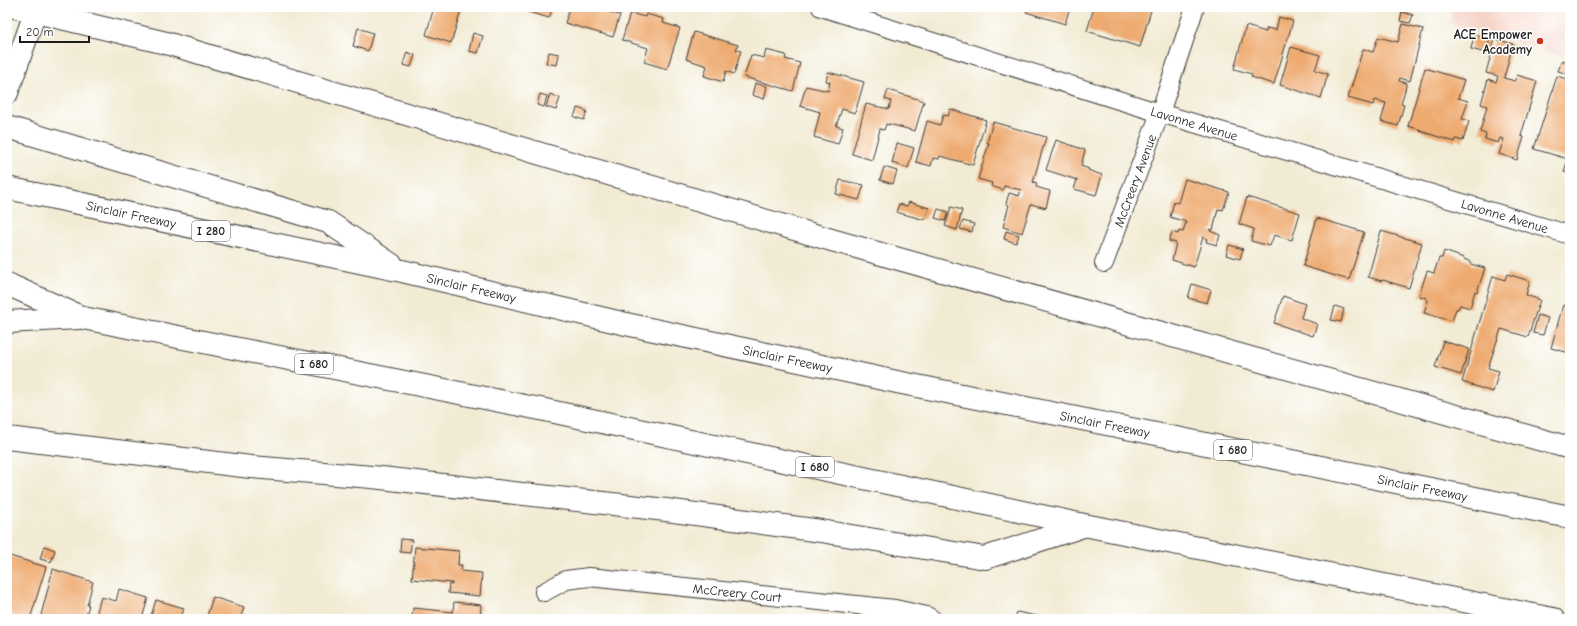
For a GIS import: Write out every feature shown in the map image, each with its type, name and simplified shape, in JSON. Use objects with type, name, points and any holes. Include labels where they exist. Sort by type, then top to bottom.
[{"type":"main road","points":[[7,93],[30,9],[166,43],[835,241],[1570,448]]},
{"type":"main road","points":[[7,127],[328,222],[402,271]]},
{"type":"main road","name":"Sinclair Freeway","points":[[13,189],[402,271],[626,324],[897,382],[1570,517]]},
{"type":"main road","name":"I 680","points":[[7,284],[83,318],[553,411],[1084,525],[1553,619]]},
{"type":"main road","points":[[7,322],[83,318]]},
{"type":"main road","points":[[7,438],[251,467],[372,477],[666,510],[821,531],[985,558],[1084,525]]},
{"type":"street","name":"Lavonne Avenue","points":[[821,7],[1160,113],[1570,234]]},
{"type":"street","name":"McCreery Avenue","points":[[1104,263],[1160,113],[1194,7]]},
{"type":"street","name":"McCreery Court","points":[[544,592],[566,580],[589,577],[895,609],[927,616],[932,619]]},
{"type":"shaded area","name":"ACE Empower Academy","points":[[1454,7],[1570,7],[1570,58],[1449,23]]},
{"type":"building","points":[[434,7],[462,7],[451,43],[426,35]]},
{"type":"building","points":[[511,7],[553,7],[549,18]]},
{"type":"building","points":[[570,7],[606,7],[605,11],[620,15],[613,37],[565,23]]},
{"type":"building","points":[[1028,7],[1070,7],[1065,24],[1026,12]]},
{"type":"building","points":[[1094,7],[1119,7],[1125,9],[1126,7],[1152,7],[1140,47],[1087,31]]},
{"type":"building","points":[[1402,12],[1413,15],[1410,23],[1400,21]]},
{"type":"building","points":[[630,13],[645,17],[646,14],[664,19],[663,23],[680,28],[667,69],[644,62],[648,48],[622,40]]},
{"type":"building","points":[[1279,17],[1293,21],[1274,84],[1251,77],[1252,74],[1234,69],[1246,26],[1266,32],[1267,28],[1276,30]]},
{"type":"building","points":[[1403,24],[1423,29],[1410,81],[1400,78],[1399,81],[1407,83],[1401,104],[1404,105],[1398,126],[1381,121],[1386,103],[1375,100],[1373,105],[1348,98],[1363,49],[1373,52],[1378,37],[1398,42]]},
{"type":"building","points":[[358,28],[373,33],[368,51],[353,46]]},
{"type":"building","points":[[694,32],[738,45],[736,50],[741,51],[734,74],[726,71],[723,82],[704,76],[707,66],[686,59]]},
{"type":"building","points":[[473,33],[483,36],[478,53],[469,51]]},
{"type":"building","points":[[1474,35],[1490,38],[1486,53],[1471,49]]},
{"type":"building","points":[[1495,39],[1513,44],[1504,78],[1515,81],[1517,75],[1537,81],[1521,136],[1524,137],[1517,160],[1499,154],[1504,139],[1500,138],[1498,143],[1485,139],[1486,134],[1480,132],[1487,106],[1481,104],[1488,79],[1496,82],[1498,76],[1486,73]]},
{"type":"building","points":[[1291,47],[1320,55],[1315,70],[1328,74],[1321,98],[1280,85]]},
{"type":"building","points":[[766,50],[786,55],[785,59],[800,63],[793,91],[744,77],[751,55],[764,58]]},
{"type":"building","points":[[407,52],[415,55],[411,67],[403,65]]},
{"type":"building","points":[[549,52],[559,54],[557,65],[546,63]]},
{"type":"building","points":[[1562,60],[1570,63],[1568,74],[1558,71]]},
{"type":"building","points":[[1425,68],[1464,80],[1458,98],[1468,101],[1462,119],[1469,121],[1463,141],[1456,139],[1455,142],[1408,126]]},
{"type":"building","points":[[828,72],[864,82],[855,113],[842,109],[836,126],[843,128],[838,144],[814,137],[820,112],[800,106],[806,86],[828,91],[830,82],[826,81]]},
{"type":"building","points":[[1557,76],[1570,80],[1570,174],[1564,172],[1568,159],[1534,149]]},
{"type":"building","points":[[755,83],[767,86],[764,99],[752,95]]},
{"type":"building","points":[[888,90],[924,101],[915,131],[886,124],[884,130],[880,129],[872,160],[852,154],[866,104],[889,109],[891,101],[885,99]]},
{"type":"building","points":[[540,94],[547,96],[544,107],[537,105]]},
{"type":"building","points":[[550,94],[560,98],[556,110],[546,107]]},
{"type":"building","points":[[577,108],[587,111],[584,120],[574,117]]},
{"type":"building","points":[[950,109],[986,120],[973,165],[940,156],[939,159],[933,158],[931,166],[916,162],[927,121],[940,125],[943,115],[948,116]]},
{"type":"building","points":[[993,122],[1046,137],[1033,182],[1037,183],[1036,187],[1050,191],[1046,208],[1031,204],[1022,233],[1003,227],[1009,205],[1006,204],[1009,193],[1019,196],[1021,190],[1004,186],[1003,190],[991,186],[992,183],[978,179],[989,143],[987,143]]},
{"type":"building","points":[[1056,140],[1085,150],[1081,166],[1102,175],[1096,195],[1074,189],[1077,180],[1046,170]]},
{"type":"building","points":[[897,143],[914,148],[908,168],[892,163]]},
{"type":"building","points":[[884,167],[897,171],[893,184],[880,180]]},
{"type":"building","points":[[1185,179],[1229,192],[1223,210],[1218,209],[1213,230],[1210,229],[1210,231],[1220,235],[1217,245],[1206,242],[1207,239],[1203,237],[1194,267],[1172,260],[1176,243],[1169,241],[1172,232],[1178,234],[1179,231],[1183,232],[1186,222],[1170,217],[1174,202],[1178,203]]},
{"type":"building","points":[[840,180],[864,185],[859,200],[836,194]]},
{"type":"building","points":[[1247,197],[1300,213],[1292,240],[1274,235],[1270,246],[1251,241],[1254,229],[1239,224]]},
{"type":"building","points":[[909,202],[929,208],[925,220],[896,212],[899,204],[907,206]]},
{"type":"building","points":[[951,207],[962,210],[957,230],[945,226]]},
{"type":"building","points":[[938,209],[948,212],[945,221],[935,218]]},
{"type":"building","points":[[1317,218],[1364,232],[1349,280],[1303,266]]},
{"type":"building","points":[[963,221],[974,224],[972,232],[960,229]]},
{"type":"building","points":[[1006,231],[1019,235],[1016,243],[1004,239]]},
{"type":"building","points":[[1381,231],[1422,243],[1409,288],[1368,277]]},
{"type":"building","points":[[1229,245],[1243,249],[1240,259],[1226,255]]},
{"type":"building","points":[[1444,251],[1464,258],[1471,262],[1470,264],[1485,268],[1477,292],[1475,291],[1470,308],[1460,305],[1458,309],[1456,309],[1452,321],[1424,313],[1428,300],[1426,300],[1427,298],[1419,296],[1427,271],[1434,273],[1439,258],[1442,258]]},
{"type":"building","points":[[1507,274],[1530,281],[1526,295],[1540,300],[1528,337],[1501,329],[1488,368],[1499,371],[1493,392],[1462,382],[1493,276],[1505,280]]},
{"type":"building","points":[[1192,284],[1211,290],[1207,303],[1188,298]]},
{"type":"building","points":[[1283,296],[1305,304],[1301,318],[1317,324],[1313,336],[1274,323]]},
{"type":"building","points":[[1563,305],[1570,307],[1570,353],[1551,348]]},
{"type":"building","points":[[1335,306],[1344,309],[1341,322],[1331,320]]},
{"type":"building","points":[[1538,315],[1548,318],[1543,335],[1533,333]]},
{"type":"building","points":[[1443,341],[1469,349],[1461,375],[1435,367]]},
{"type":"building","points":[[401,539],[412,540],[410,553],[400,552]]},
{"type":"building","points":[[44,546],[55,550],[51,562],[40,559]]},
{"type":"building","points":[[415,547],[459,551],[458,565],[462,565],[461,571],[482,573],[480,596],[448,593],[449,584],[452,585],[452,583],[412,579]]},
{"type":"building","points":[[7,555],[46,567],[30,619],[11,615],[10,619],[7,618]]},
{"type":"building","points":[[53,569],[93,582],[85,619],[40,619]]},
{"type":"building","points":[[119,589],[148,598],[142,619],[95,619],[101,597],[116,601]]},
{"type":"building","points":[[213,597],[244,607],[241,617],[248,619],[206,619]]},
{"type":"building","points":[[156,600],[184,608],[181,619],[150,619]]},
{"type":"building","points":[[454,602],[481,605],[480,619],[412,619],[413,608],[453,612]]},
{"type":"building","points":[[1017,612],[1047,618],[1047,619],[1015,619]]},
{"type":"place","name":"ACE Empower Academy","points":[[1540,41]]}]
